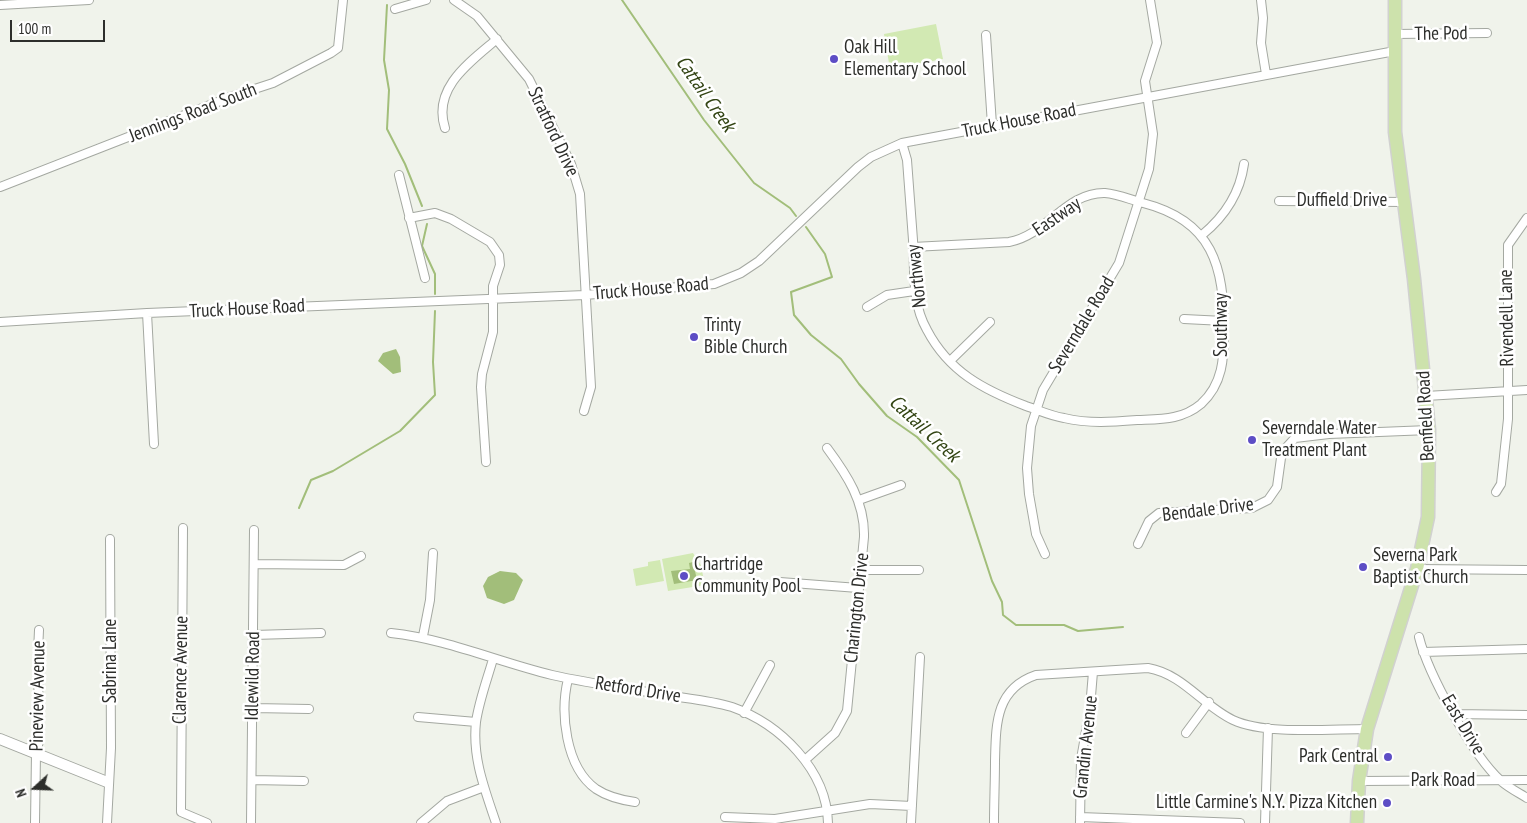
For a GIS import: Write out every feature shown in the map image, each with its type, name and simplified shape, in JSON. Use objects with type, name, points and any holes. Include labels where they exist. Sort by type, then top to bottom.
[{"type":"main road","name":"Benfield Road","points":[[1357,823],[1358,781],[1366,729],[1417,569],[1428,517],[1429,430],[1405,202],[1395,132],[1395,0]]},
{"type":"street","points":[[0,5],[89,0]]},
{"type":"street","name":"Jennings Road South","points":[[0,188],[233,96],[273,83],[331,54],[338,48],[342,0]]},
{"type":"street","points":[[395,9],[426,0]]},
{"type":"street","name":"Stratford Drive","points":[[454,0],[477,16],[529,79],[571,164],[576,179],[580,194],[591,387],[584,411]]},
{"type":"street","name":"Severndale Road","points":[[1045,554],[1036,534],[1027,468],[1028,443],[1036,409],[1043,390],[1119,263],[1149,169],[1153,142],[1145,76],[1157,44],[1150,0]]},
{"type":"street","points":[[1261,0],[1263,18],[1261,43],[1266,74]]},
{"type":"street","name":"The Pod","points":[[1394,34],[1487,33]]},
{"type":"street","points":[[986,34],[992,125]]},
{"type":"street","points":[[445,128],[440,111],[449,86],[472,61],[497,39]]},
{"type":"street","name":"Truck House Road","points":[[0,322],[147,313],[493,300],[701,286],[724,281],[759,260],[871,157],[902,143],[1395,51]]},
{"type":"street","name":"Northway","points":[[902,143],[907,160],[914,247],[914,291],[927,331],[950,361],[982,388],[1036,409]]},
{"type":"street","points":[[1202,236],[1216,224],[1225,212],[1238,188],[1244,164]]},
{"type":"street","points":[[399,175],[425,278]]},
{"type":"street","name":"Eastway","points":[[914,247],[1009,242],[1023,239],[1034,234],[1078,200],[1103,193],[1139,202]]},
{"type":"street","name":"Southway","points":[[1036,409],[1063,418],[1112,423],[1165,419],[1186,413],[1206,398],[1218,381],[1224,357],[1224,321],[1222,284],[1214,255],[1202,236],[1177,216],[1139,202]]},
{"type":"street","name":"Duffield Drive","points":[[1279,202],[1405,202]]},
{"type":"street","points":[[409,218],[428,213],[443,216],[494,246],[500,260],[493,286],[493,332],[482,374],[481,387],[486,462]]},
{"type":"street","name":"Rivendell Lane","points":[[1496,492],[1501,484],[1508,420],[1508,245],[1527,218]]},
{"type":"street","points":[[867,307],[887,295],[914,291]]},
{"type":"street","points":[[147,313],[154,444]]},
{"type":"street","points":[[1184,319],[1224,321]]},
{"type":"street","points":[[950,361],[990,322]]},
{"type":"street","points":[[1426,396],[1527,390]]},
{"type":"street","name":"Bendale Drive","points":[[1138,544],[1149,521],[1160,514],[1252,508],[1268,500],[1277,487],[1284,450],[1295,438],[1329,434],[1429,430]]},
{"type":"street","name":"Charington Drive","points":[[805,760],[836,733],[848,711],[864,526],[859,500],[846,476],[827,448]]},
{"type":"street","points":[[859,500],[901,485]]},
{"type":"street","name":"Clarence Avenue","points":[[183,528],[181,812],[207,823]]},
{"type":"street","name":"Idlewild Road","points":[[251,823],[254,530]]},
{"type":"street","name":"Sabrina Lane","points":[[107,823],[107,782],[111,728],[110,539]]},
{"type":"street","points":[[423,636],[430,600],[434,553]]},
{"type":"street","points":[[255,564],[344,565],[361,556]]},
{"type":"street","points":[[1417,569],[1527,570]]},
{"type":"street","points":[[860,570],[919,570]]},
{"type":"street","points":[[780,582],[858,588]]},
{"type":"street","name":"Pineview Avenue","points":[[35,823],[36,753],[39,741],[38,652],[40,630]]},
{"type":"street","name":"Retford Drive","points":[[391,633],[423,636],[493,659],[568,679],[706,701],[744,712],[785,739],[805,760],[820,785],[827,810],[828,823]]},
{"type":"street","points":[[254,635],[321,634]]},
{"type":"street","name":"East Drive","points":[[1420,637],[1423,652],[1454,714],[1469,739],[1501,780],[1527,798]]},
{"type":"street","points":[[1423,652],[1527,649]]},
{"type":"street","points":[[911,823],[920,657]]},
{"type":"street","points":[[493,659],[476,722],[476,752],[484,787],[496,823]]},
{"type":"street","points":[[744,712],[770,665]]},
{"type":"street","points":[[994,823],[997,717],[1011,690],[1030,677],[1066,671],[1093,672],[1142,667],[1156,669],[1177,679],[1232,719],[1246,725],[1268,728],[1366,729]]},
{"type":"street","name":"Grandin Avenue","points":[[1080,820],[1081,759],[1090,708],[1093,672]]},
{"type":"street","points":[[568,679],[564,723],[582,773],[591,785],[607,795],[636,802]]},
{"type":"street","points":[[1186,733],[1209,702]]},
{"type":"street","points":[[253,708],[309,708]]},
{"type":"street","points":[[1454,714],[1527,715]]},
{"type":"street","points":[[418,717],[476,722]]},
{"type":"street","points":[[1265,823],[1268,728]]},
{"type":"street","points":[[0,739],[107,782]]},
{"type":"street","points":[[252,780],[304,781]]},
{"type":"street","name":"Park Road","points":[[1358,781],[1527,780]]},
{"type":"street","points":[[421,823],[447,800],[484,787]]},
{"type":"street","points":[[725,817],[775,819],[870,804],[912,806]]},
{"type":"street","points":[[1080,820],[1240,823]]},
{"type":"shaded area","points":[[936,24],[943,59],[890,69],[884,34]]},
{"type":"shaded area","points":[[396,349],[400,357],[401,372],[393,374],[378,361],[383,353]]},
{"type":"shaded area","points":[[693,553],[704,570],[702,571],[705,585],[668,591],[662,559]]},
{"type":"shaded area","points":[[660,560],[664,581],[636,586],[633,569],[648,566],[648,562]]},
{"type":"shaded area","name":"Chartridge Community Pool","points":[[693,562],[697,580],[674,584],[671,571],[690,569],[689,563]]},
{"type":"shaded area","points":[[500,571],[516,573],[523,580],[514,600],[504,604],[487,598],[483,586],[488,577]]},
{"type":"waterway","name":"Cattail Creek","points":[[622,0],[704,120],[754,183],[790,208],[796,216]]},
{"type":"waterway","points":[[387,5],[384,60],[389,90],[387,129],[405,164],[422,206]]},
{"type":"waterway","points":[[427,224],[422,246],[435,274],[435,294]]},
{"type":"waterway","name":"Cattail Creek","points":[[806,227],[825,254],[832,277],[791,292],[794,315],[811,335],[841,359],[859,384],[887,416],[917,437],[959,480],[992,581],[1002,602],[1003,615],[1016,625],[1064,625],[1078,631],[1123,627]]},
{"type":"waterway","points":[[299,508],[311,480],[333,471],[400,431],[435,395],[433,362],[435,311]]},
{"type":"place","name":"Oak Hill Elementary School","points":[[834,59]]},
{"type":"place","name":"Trinty Bible Church","points":[[694,337]]},
{"type":"place","name":"Severndale Water Treatment Plant","points":[[1252,440]]},
{"type":"place","name":"Severna Park Baptist Church","points":[[1363,567]]},
{"type":"place","name":"Chartridge Community Pool","points":[[684,576]]},
{"type":"place","name":"Park Central","points":[[1388,757]]},
{"type":"place","name":"Little Carmine's N.Y. Pizza Kitchen","points":[[1387,803]]}]
